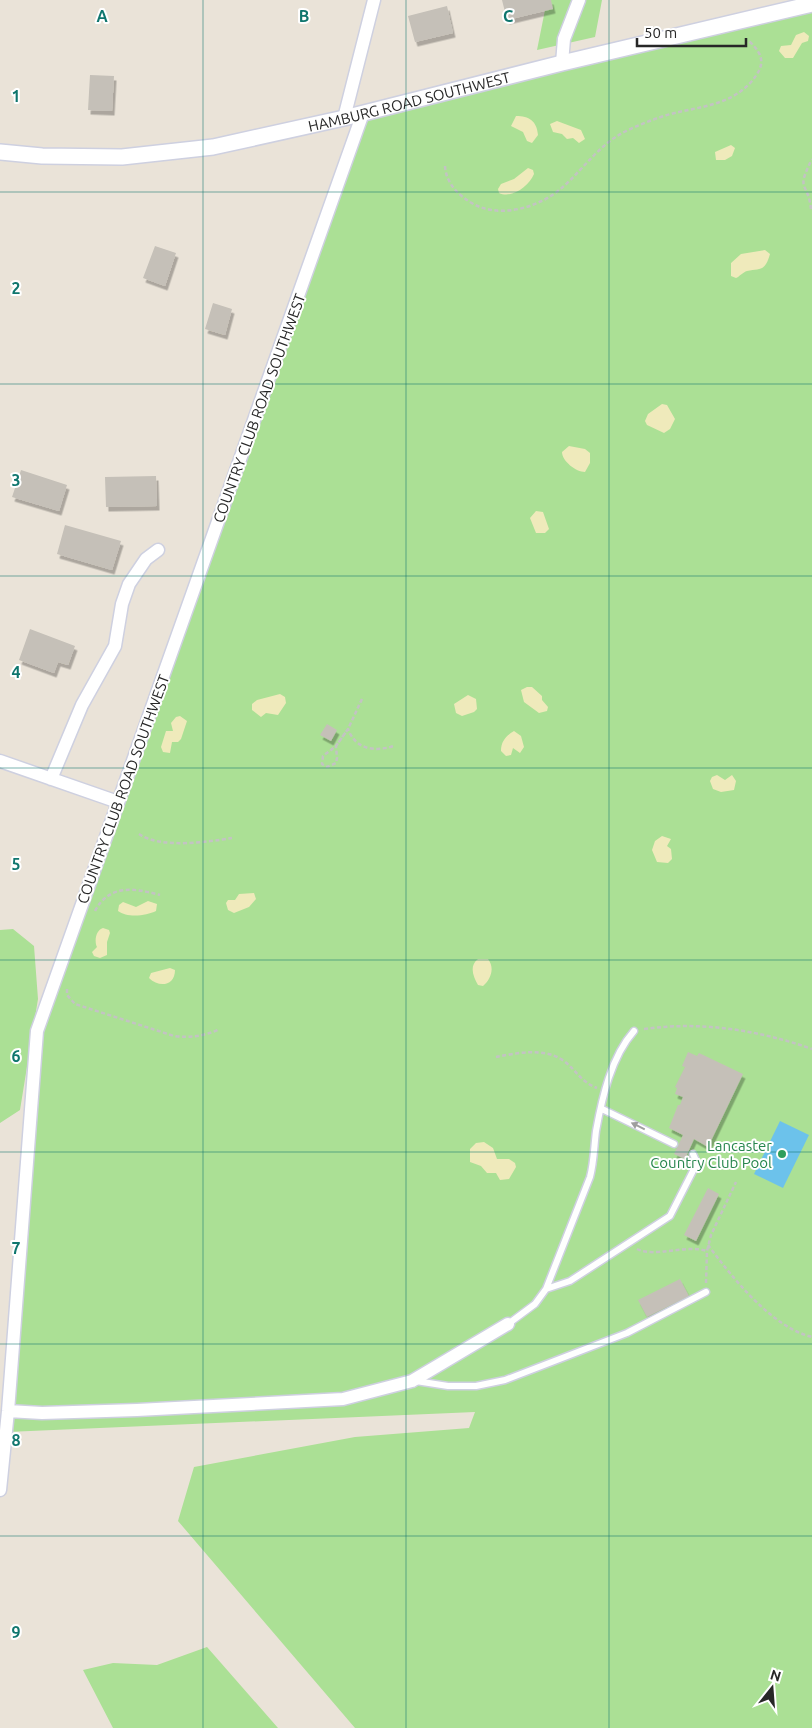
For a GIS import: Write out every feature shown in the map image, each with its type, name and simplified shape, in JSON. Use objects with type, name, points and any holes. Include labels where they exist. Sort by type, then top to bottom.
[{"type":"street","points":[[344,118],[374,0]]},
{"type":"street","points":[[562,63],[564,39],[579,0]]},
{"type":"street","name":"HAMBURG ROAD SOUTHWEST","points":[[0,152],[42,156],[122,157],[213,147],[344,118],[562,63],[812,4]]},
{"type":"street","name":"COUNTRY CLUB ROAD SOUTHWEST","points":[[0,1490],[8,1410],[37,1031],[364,113]]},
{"type":"street","points":[[51,780],[82,705],[115,646],[122,604],[129,584],[146,559],[158,550]]},
{"type":"street","points":[[0,761],[118,802]]},
{"type":"street","points":[[8,1410],[42,1413],[138,1410],[343,1399],[412,1381],[508,1324]]},
{"type":"lane","points":[[508,1324],[534,1304],[546,1289],[590,1177],[606,1090],[625,1041],[634,1031]]},
{"type":"lane","points":[[602,1109],[674,1144]]},
{"type":"lane","points":[[546,1289],[570,1281],[670,1216],[697,1163],[693,1154]]},
{"type":"lane","points":[[412,1381],[448,1386],[476,1386],[505,1380],[627,1333],[706,1292]]},
{"type":"path","points":[[445,166],[448,182],[471,203],[484,209],[507,211],[537,201],[562,188],[595,153],[625,132],[655,119],[717,104],[740,92],[750,83],[763,65],[762,57],[749,41]]},
{"type":"path","points":[[811,210],[802,185],[802,179],[812,159]]},
{"type":"path","points":[[336,746],[338,758],[336,763],[327,767],[322,764],[322,756],[336,746],[348,729],[362,699]]},
{"type":"path","points":[[348,729],[353,739],[366,748],[378,750],[394,746]]},
{"type":"path","points":[[139,834],[154,841],[210,842],[232,838]]},
{"type":"path","points":[[95,912],[107,896],[121,890],[138,889],[160,895]]},
{"type":"path","points":[[68,983],[67,995],[75,1004],[154,1030],[188,1038],[203,1036],[218,1030]]},
{"type":"path","points":[[634,1031],[664,1027],[736,1029],[766,1034],[812,1049]]},
{"type":"path","points":[[496,1057],[545,1053],[564,1061],[585,1082],[606,1090]]},
{"type":"path","points":[[706,1292],[708,1245],[718,1216],[736,1182]]},
{"type":"path","points":[[631,1243],[642,1251],[681,1248],[707,1252]]},
{"type":"path","points":[[708,1245],[741,1288],[754,1301],[796,1330],[812,1337]]},
{"type":"green space","points":[[547,0],[602,0],[595,37],[537,50]]},
{"type":"green space","points":[[812,4],[812,1728],[355,1728],[178,1521],[194,1467],[355,1437],[469,1428],[475,1412],[7,1432],[37,1031],[363,113]]},
{"type":"green space","points":[[13,929],[34,946],[38,999],[20,1110],[0,1123],[0,930]]},
{"type":"green space","points":[[207,1647],[278,1728],[113,1728],[83,1670],[113,1663],[157,1665]]},
{"type":"sand","points":[[804,32],[809,36],[808,41],[802,43],[793,58],[785,58],[779,51],[781,46],[791,45],[796,35]]},
{"type":"sand","points":[[516,116],[532,120],[536,126],[538,135],[532,143],[527,141],[523,132],[511,126]]},
{"type":"sand","points":[[557,121],[581,130],[585,139],[579,143],[573,138],[567,139],[562,134],[553,132],[550,124]]},
{"type":"sand","points":[[731,145],[735,148],[732,156],[725,160],[716,160],[715,152]]},
{"type":"sand","points":[[528,168],[533,170],[534,174],[524,187],[514,193],[499,193],[498,189],[501,184],[514,179]]},
{"type":"sand","points":[[765,250],[770,254],[762,268],[746,272],[736,278],[731,276],[731,263],[741,254]]},
{"type":"sand","points":[[662,404],[667,405],[675,419],[670,429],[664,433],[647,425],[645,421],[648,414]]},
{"type":"sand","points":[[569,446],[585,449],[590,453],[590,463],[585,472],[574,468],[564,459],[562,452]]},
{"type":"sand","points":[[536,511],[543,512],[549,529],[545,533],[536,533],[530,518]]},
{"type":"sand","points":[[532,687],[542,696],[542,700],[548,707],[547,711],[539,713],[524,702],[521,690]]},
{"type":"sand","points":[[280,694],[285,697],[286,703],[278,715],[266,713],[261,717],[252,710],[252,704],[257,700]]},
{"type":"sand","points":[[468,695],[476,699],[477,709],[462,716],[456,713],[454,704]]},
{"type":"sand","points":[[180,716],[187,721],[181,739],[178,742],[172,742],[170,753],[163,752],[161,747],[166,731],[173,731],[171,723],[176,717]]},
{"type":"sand","points":[[514,731],[521,736],[524,747],[520,753],[513,748],[511,755],[506,756],[501,751],[502,744],[506,737]]},
{"type":"sand","points":[[717,775],[725,780],[732,775],[736,781],[734,790],[721,792],[713,789],[710,781],[712,777]]},
{"type":"sand","points":[[662,836],[671,839],[667,846],[671,849],[672,859],[668,863],[657,862],[652,850],[655,841]]},
{"type":"sand","points":[[254,893],[256,899],[249,907],[234,913],[228,910],[226,903],[228,900],[235,900],[239,894]]},
{"type":"sand","points":[[148,901],[157,904],[156,911],[137,916],[126,915],[118,911],[119,905],[123,902],[136,907]]},
{"type":"sand","points":[[103,928],[109,930],[110,933],[107,942],[107,955],[100,958],[94,956],[92,952],[97,947],[97,933]]},
{"type":"sand","points":[[478,959],[488,959],[492,970],[490,977],[483,986],[478,985],[473,971],[473,965]]},
{"type":"sand","points":[[170,968],[175,970],[174,975],[166,984],[157,983],[149,978],[151,973]]},
{"type":"sand","points":[[484,1142],[493,1148],[497,1159],[509,1159],[515,1163],[516,1167],[509,1179],[500,1180],[496,1173],[487,1173],[481,1166],[470,1162],[470,1149],[476,1143]]},
{"type":"water","name":"Lancaster Country Club Pool","points":[[780,1121],[809,1135],[783,1188],[754,1174]]},
{"type":"building","points":[[502,0],[551,0],[553,9],[507,20]]},
{"type":"building","points":[[447,6],[453,33],[415,42],[408,16]]},
{"type":"building","points":[[90,75],[114,76],[112,111],[88,110]]},
{"type":"building","points":[[155,246],[176,253],[165,286],[143,278]]},
{"type":"building","points":[[213,303],[232,309],[225,335],[205,329]]},
{"type":"building","points":[[21,470],[67,485],[59,511],[12,497]]},
{"type":"building","points":[[156,476],[157,506],[106,507],[105,477]]},
{"type":"building","points":[[65,525],[121,541],[112,570],[57,554]]},
{"type":"building","points":[[30,629],[75,646],[68,665],[58,662],[54,673],[19,660]]},
{"type":"building","points":[[327,724],[337,730],[331,741],[320,735]]},
{"type":"building","points":[[688,1052],[697,1056],[699,1053],[743,1074],[708,1147],[694,1139],[685,1159],[674,1154],[683,1135],[669,1128],[683,1097],[675,1094],[677,1088],[675,1087],[685,1067],[682,1066]]},
{"type":"building","points":[[708,1188],[719,1194],[696,1241],[684,1235]]},
{"type":"building","points":[[680,1279],[689,1296],[647,1317],[638,1300]]},
{"type":"place","name":"Lancaster Country Club Pool","points":[[782,1154]]}]
